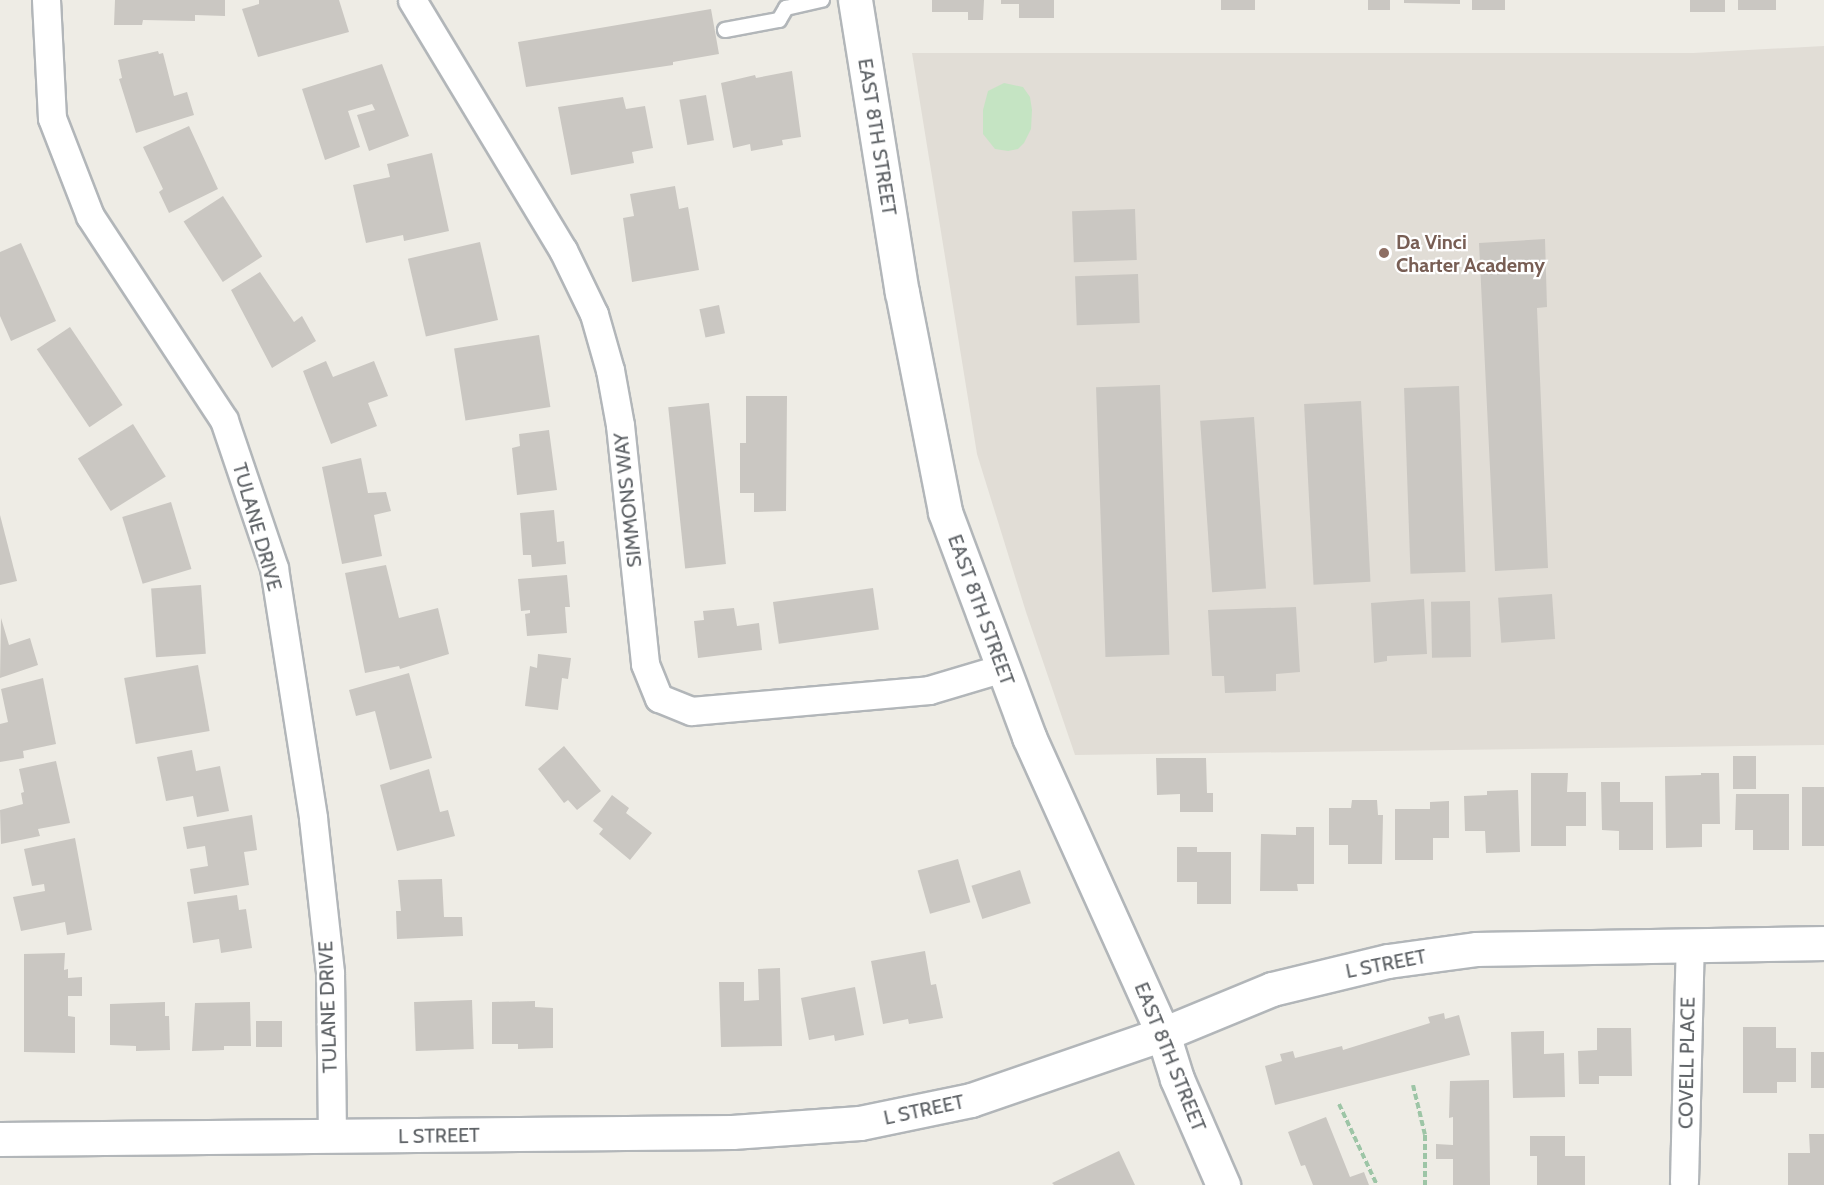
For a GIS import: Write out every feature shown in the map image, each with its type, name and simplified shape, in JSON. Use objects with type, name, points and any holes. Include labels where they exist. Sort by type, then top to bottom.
[{"type":"street","name":"TULANE DRIVE","points":[[46,0],[51,118],[90,216],[224,420],[274,568],[313,818],[330,973],[332,1137]]},
{"type":"street","name":"SIMMONS WAY","points":[[412,0],[563,250],[594,314],[610,370],[620,425],[645,664],[659,698],[691,711],[929,690],[1003,668]]},
{"type":"street","name":"EAST 8TH STREET","points":[[855,0],[902,292],[945,512],[1029,738],[1163,1034],[1177,1079],[1223,1185]]},
{"type":"street","name":"L STREET","points":[[0,1139],[732,1132],[860,1123],[970,1100],[1163,1034],[1272,989],[1388,961],[1477,950],[1824,943]]},
{"type":"street","name":"COVELL PLACE","points":[[1684,1182],[1690,944]]},
{"type":"lane","points":[[725,30],[779,20],[786,8],[822,0]]},
{"type":"path","points":[[1413,1084],[1425,1135],[1425,1185]]},
{"type":"path","points":[[1339,1104],[1377,1185]]},
{"type":"shaded area","name":"Da Vinci Charter Academy","points":[[1824,46],[1824,745],[1075,755],[1026,612],[977,454],[912,53],[1693,53]]},
{"type":"green space","points":[[1004,83],[1023,87],[1030,97],[1032,110],[1031,129],[1024,143],[1018,149],[1008,151],[995,149],[983,134],[983,110],[988,91]]},
{"type":"building","points":[[115,0],[225,0],[225,16],[195,15],[195,21],[143,20],[142,25],[114,25]]},
{"type":"building","points":[[259,0],[339,0],[349,32],[258,57],[242,9],[259,4]]},
{"type":"building","points":[[932,0],[984,0],[983,20],[968,20],[968,12],[932,12]]},
{"type":"building","points":[[1001,0],[1054,0],[1054,18],[1019,18],[1019,4],[1001,4]]},
{"type":"building","points":[[1221,0],[1255,0],[1255,10],[1221,10]]},
{"type":"building","points":[[1368,0],[1390,0],[1390,10],[1368,10]]},
{"type":"building","points":[[1404,0],[1460,0],[1460,4],[1404,3]]},
{"type":"building","points":[[1472,0],[1505,0],[1505,10],[1472,10]]},
{"type":"building","points":[[1690,0],[1725,0],[1725,12],[1690,12]]},
{"type":"building","points":[[1738,0],[1776,0],[1776,10],[1738,10]]},
{"type":"building","points":[[711,9],[719,54],[673,62],[673,65],[526,87],[518,42]]},
{"type":"building","points":[[158,51],[159,54],[163,53],[174,96],[187,92],[194,115],[136,133],[119,79],[122,78],[118,60]]},
{"type":"building","points":[[382,64],[409,136],[369,151],[357,115],[375,110],[372,104],[348,111],[360,147],[325,160],[302,89]]},
{"type":"building","points":[[792,71],[801,137],[782,140],[783,145],[751,151],[750,144],[733,148],[721,83],[755,75],[756,78]]},
{"type":"building","points":[[706,95],[714,140],[687,145],[679,100]]},
{"type":"building","points":[[623,97],[626,109],[645,106],[653,148],[632,152],[634,163],[571,175],[558,107]]},
{"type":"building","points":[[189,126],[218,189],[169,213],[159,192],[163,189],[143,147]]},
{"type":"building","points":[[432,153],[449,231],[404,241],[403,235],[366,243],[353,185],[390,177],[387,164]]},
{"type":"building","points":[[675,186],[679,209],[688,207],[699,270],[632,282],[623,218],[634,216],[630,194]]},
{"type":"building","points":[[223,196],[262,256],[223,282],[184,222]]},
{"type":"building","points":[[1135,209],[1137,260],[1074,262],[1072,211]]},
{"type":"building","points":[[1545,239],[1547,307],[1537,308],[1548,568],[1495,571],[1479,243]]},
{"type":"building","points":[[480,242],[498,320],[426,337],[408,259]]},
{"type":"building","points":[[21,243],[56,321],[11,341],[0,316],[0,252]]},
{"type":"building","points":[[260,272],[294,322],[302,316],[316,341],[272,368],[231,290]]},
{"type":"building","points":[[1138,274],[1140,323],[1077,325],[1075,276]]},
{"type":"building","points":[[719,305],[725,333],[705,338],[699,309]]},
{"type":"building","points":[[70,327],[123,405],[89,427],[37,349]]},
{"type":"building","points":[[539,335],[550,407],[465,421],[454,348]]},
{"type":"building","points":[[326,361],[333,377],[374,361],[388,396],[368,403],[377,426],[331,444],[303,371]]},
{"type":"building","points":[[1160,385],[1169,655],[1105,657],[1096,387]]},
{"type":"building","points":[[1459,386],[1465,572],[1411,574],[1404,388]]},
{"type":"building","points":[[746,396],[787,396],[786,511],[754,512],[754,493],[740,493],[740,443],[746,443]]},
{"type":"building","points":[[1361,401],[1370,582],[1314,585],[1304,404]]},
{"type":"building","points":[[709,403],[726,564],[685,568],[668,407]]},
{"type":"building","points":[[1254,417],[1266,589],[1212,592],[1200,421]]},
{"type":"building","points":[[133,424],[166,477],[111,511],[78,458]]},
{"type":"building","points":[[549,430],[557,490],[517,495],[512,448],[520,446],[519,434]]},
{"type":"building","points":[[361,458],[368,493],[386,492],[391,511],[374,515],[382,556],[342,564],[322,467]]},
{"type":"building","points":[[171,502],[191,569],[143,584],[122,517]]},
{"type":"building","points":[[554,510],[557,542],[564,541],[566,564],[532,567],[531,555],[523,555],[520,513]]},
{"type":"building","points":[[0,515],[17,581],[0,585]]},
{"type":"building","points":[[386,565],[399,618],[438,608],[449,654],[400,669],[399,666],[365,673],[345,573]]},
{"type":"building","points":[[567,575],[570,607],[565,607],[567,633],[527,636],[525,614],[530,613],[530,610],[521,611],[518,579]]},
{"type":"building","points":[[201,585],[206,654],[156,657],[151,588]]},
{"type":"building","points":[[873,588],[879,630],[779,644],[773,602]]},
{"type":"building","points":[[1552,594],[1555,639],[1501,643],[1498,598]]},
{"type":"building","points":[[1424,599],[1427,654],[1387,656],[1387,661],[1374,663],[1371,603]]},
{"type":"building","points":[[1470,601],[1471,657],[1432,658],[1431,602]]},
{"type":"building","points":[[1296,607],[1300,672],[1276,674],[1276,691],[1225,693],[1224,676],[1212,676],[1208,610]]},
{"type":"building","points":[[734,608],[737,626],[759,623],[762,650],[698,658],[694,621],[704,620],[703,611]]},
{"type":"building","points":[[1,618],[9,645],[30,638],[38,665],[0,678]]},
{"type":"building","points":[[538,654],[571,658],[568,679],[562,678],[558,710],[525,706],[530,666],[537,668]]},
{"type":"building","points":[[198,665],[210,731],[136,744],[124,678]]},
{"type":"building","points":[[409,673],[432,758],[390,770],[375,711],[356,716],[349,690]]},
{"type":"building","points":[[43,678],[56,744],[23,751],[24,758],[0,762],[0,724],[8,722],[1,689]]},
{"type":"building","points":[[564,746],[601,791],[577,810],[568,800],[564,803],[538,769]]},
{"type":"building","points":[[192,750],[196,771],[220,766],[229,811],[197,817],[193,796],[166,801],[157,757]]},
{"type":"building","points":[[1733,756],[1756,756],[1756,789],[1733,789]]},
{"type":"building","points":[[1156,758],[1206,758],[1207,793],[1213,793],[1213,812],[1180,812],[1180,794],[1157,795]]},
{"type":"building","points":[[56,761],[70,823],[38,829],[40,836],[1,844],[0,810],[23,804],[21,793],[24,792],[19,769]]},
{"type":"building","points":[[429,769],[440,812],[448,810],[455,836],[397,851],[380,785]]},
{"type":"building","points":[[1531,773],[1568,773],[1567,792],[1586,792],[1586,826],[1566,826],[1566,846],[1531,846]]},
{"type":"building","points":[[1701,773],[1719,773],[1720,824],[1702,824],[1702,847],[1666,848],[1665,776],[1701,775]]},
{"type":"building","points":[[1601,782],[1620,782],[1620,802],[1653,802],[1653,850],[1619,850],[1619,831],[1602,830]]},
{"type":"building","points":[[1802,787],[1824,787],[1824,846],[1802,846]]},
{"type":"building","points":[[1518,790],[1520,852],[1486,853],[1485,831],[1465,831],[1464,796],[1487,795],[1487,791]]},
{"type":"building","points":[[1736,794],[1789,794],[1789,850],[1753,850],[1753,830],[1735,830]]},
{"type":"building","points":[[612,795],[629,808],[626,813],[652,833],[630,860],[599,834],[603,829],[593,821]]},
{"type":"building","points":[[1352,800],[1377,800],[1378,815],[1383,815],[1382,864],[1348,864],[1348,845],[1329,845],[1329,808],[1351,808]]},
{"type":"building","points":[[1449,801],[1449,838],[1433,838],[1433,860],[1395,860],[1395,809],[1430,809],[1430,802]]},
{"type":"building","points":[[252,815],[257,850],[244,852],[249,885],[194,894],[190,869],[208,866],[205,846],[187,849],[183,827]]},
{"type":"building","points":[[1296,827],[1314,827],[1314,884],[1297,884],[1298,891],[1260,891],[1261,834],[1296,835]]},
{"type":"building","points":[[75,838],[92,930],[67,935],[65,922],[21,931],[13,897],[45,891],[44,884],[32,886],[24,849]]},
{"type":"building","points":[[1177,847],[1197,847],[1197,852],[1231,852],[1231,904],[1197,904],[1197,882],[1177,882]]},
{"type":"building","points":[[958,859],[970,902],[930,914],[918,871]]},
{"type":"building","points":[[1020,870],[1031,903],[982,919],[971,886]]},
{"type":"building","points":[[442,879],[444,917],[462,917],[463,936],[397,939],[396,911],[401,911],[398,880]]},
{"type":"building","points":[[237,895],[239,910],[246,909],[252,948],[221,953],[219,939],[193,943],[187,902]]},
{"type":"building","points":[[925,951],[931,985],[936,984],[943,1018],[909,1024],[908,1019],[883,1024],[871,961]]},
{"type":"building","points":[[65,953],[64,970],[68,969],[68,978],[82,977],[82,996],[68,996],[68,1016],[75,1017],[75,1053],[24,1052],[24,954]]},
{"type":"building","points":[[780,968],[782,1046],[721,1047],[719,982],[744,982],[744,1001],[759,1000],[758,969]]},
{"type":"building","points":[[855,987],[864,1035],[835,1041],[834,1035],[809,1040],[801,998]]},
{"type":"building","points":[[472,1000],[474,1049],[416,1051],[414,1002]]},
{"type":"building","points":[[535,1001],[535,1007],[553,1008],[553,1048],[518,1049],[518,1044],[492,1044],[492,1002]]},
{"type":"building","points":[[165,1002],[165,1016],[169,1016],[170,1050],[136,1051],[136,1046],[110,1045],[110,1004]]},
{"type":"building","points":[[250,1002],[251,1046],[224,1046],[224,1050],[192,1051],[195,1003]]},
{"type":"building","points":[[1444,1013],[1445,1019],[1459,1015],[1470,1055],[1275,1105],[1265,1066],[1282,1061],[1280,1054],[1293,1051],[1295,1058],[1342,1046],[1343,1050],[1430,1023],[1428,1017]]},
{"type":"building","points":[[256,1021],[282,1021],[282,1047],[256,1047]]},
{"type":"building","points":[[1743,1027],[1776,1027],[1776,1048],[1796,1048],[1796,1082],[1777,1082],[1777,1093],[1743,1093]]},
{"type":"building","points":[[1597,1028],[1631,1028],[1632,1076],[1599,1076],[1599,1084],[1579,1084],[1578,1051],[1597,1050]]},
{"type":"building","points":[[1544,1031],[1544,1054],[1564,1053],[1565,1097],[1513,1098],[1511,1032]]},
{"type":"building","points":[[1811,1052],[1824,1052],[1824,1088],[1811,1088]]},
{"type":"building","points":[[1489,1080],[1490,1185],[1453,1185],[1453,1159],[1436,1159],[1436,1144],[1453,1145],[1453,1117],[1449,1118],[1450,1081]]},
{"type":"building","points":[[1326,1117],[1350,1177],[1364,1172],[1369,1185],[1313,1185],[1305,1165],[1301,1166],[1288,1132]]},
{"type":"building","points":[[1809,1134],[1824,1134],[1824,1185],[1788,1185],[1788,1153],[1810,1153]]},
{"type":"building","points":[[1530,1136],[1565,1136],[1565,1156],[1585,1156],[1585,1185],[1537,1185],[1537,1156],[1530,1156]]},
{"type":"building","points":[[1119,1151],[1135,1185],[1054,1185],[1052,1183]]},
{"type":"place","name":"Da Vinci Charter Academy","points":[[1384,253]]}]
